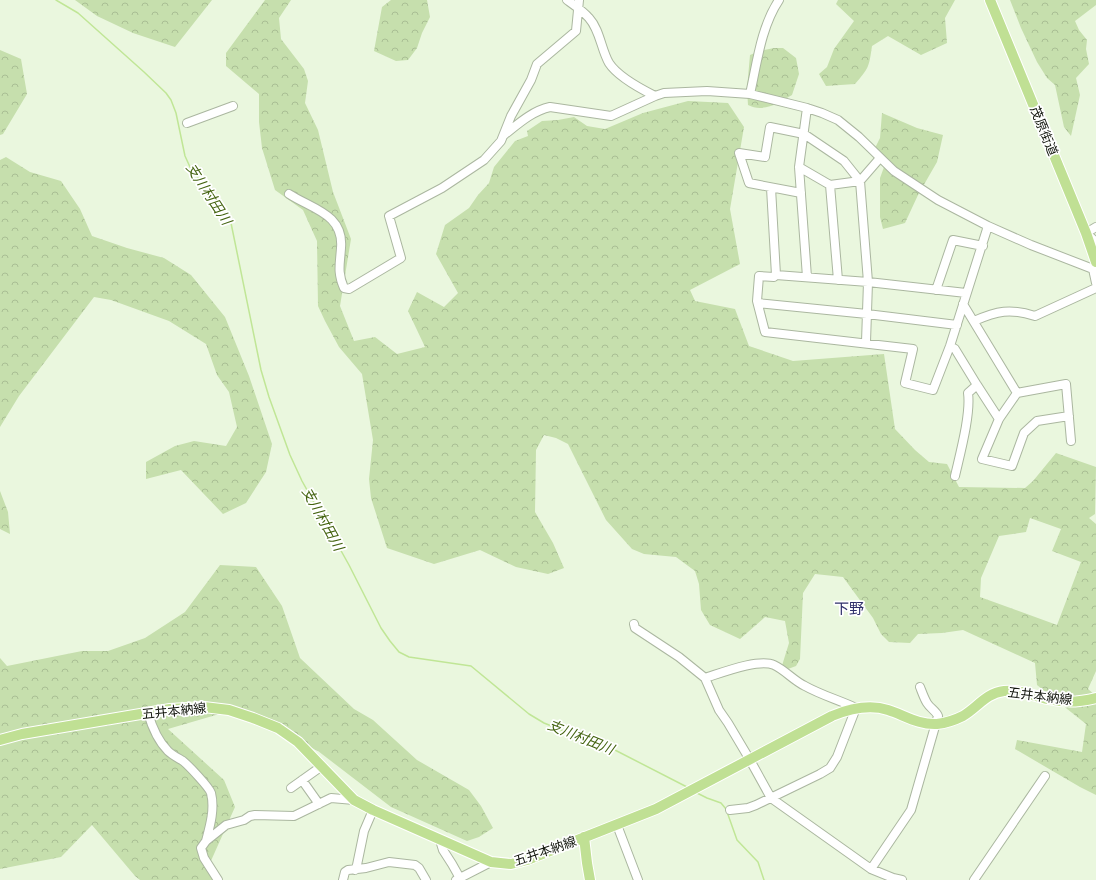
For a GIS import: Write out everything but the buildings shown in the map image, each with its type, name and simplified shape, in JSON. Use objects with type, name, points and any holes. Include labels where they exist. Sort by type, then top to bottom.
[{"type":"main road","name":"茂原街道","points":[[990,0],[1086,233],[1095,266]]},
{"type":"main road","name":"五井本納線","points":[[0,740],[22,734],[45,732],[170,709],[204,707],[229,710],[278,728],[298,742],[354,800],[440,840],[491,862],[501,864],[517,863],[617,825],[667,804],[832,716],[856,708],[877,707],[919,722],[936,724],[963,716],[988,696],[1001,691],[1016,691],[1049,699],[1074,702],[1096,698]]},
{"type":"main road","points":[[584,837],[586,863],[590,880]]},
{"type":"street","points":[[568,0],[578,4],[589,18],[596,30],[610,65],[623,77],[654,96]]},
{"type":"street","points":[[750,94],[765,31],[771,12],[779,0]]},
{"type":"street","points":[[289,194],[318,209],[331,218],[341,232],[342,248],[339,266],[340,279],[344,288],[349,289],[401,258],[389,216],[442,188],[484,160],[501,141],[505,129],[531,80],[537,64],[576,31],[578,4]]},
{"type":"street","points":[[504,135],[525,118],[540,109],[550,107],[610,116],[664,93],[707,91],[750,94],[807,108],[838,120],[859,137],[894,171],[938,200],[988,226],[1031,245],[1095,266],[1096,283]]},
{"type":"street","points":[[188,123],[233,106]]},
{"type":"street","points":[[807,108],[799,166],[807,277]]},
{"type":"street","points":[[801,193],[749,183],[738,153],[765,157],[770,127],[804,134],[844,161],[860,181],[868,282],[866,342]]},
{"type":"street","points":[[799,166],[830,185],[860,181],[880,158]]},
{"type":"street","points":[[830,185],[838,280]]},
{"type":"street","points":[[771,188],[776,275]]},
{"type":"street","points":[[966,293],[868,282],[776,275],[774,278],[759,276],[758,303],[765,332],[866,342],[913,349],[905,383],[934,390],[957,325],[966,293],[983,246],[988,226]]},
{"type":"street","points":[[1096,227],[1086,233],[1096,242]]},
{"type":"street","points":[[936,290],[953,240],[983,246]]},
{"type":"street","points":[[974,321],[992,314],[1007,312],[1020,311],[1035,316],[1096,288]]},
{"type":"street","points":[[758,303],[957,325]]},
{"type":"street","points":[[963,304],[1017,393]]},
{"type":"street","points":[[950,346],[955,349],[999,419]]},
{"type":"street","points":[[1069,416],[1037,422],[1024,433],[1012,466],[982,459],[999,419],[1017,393],[1066,384],[1069,416],[1071,441]]},
{"type":"street","points":[[955,476],[968,413],[968,392],[977,385]]},
{"type":"street","points":[[634,624],[635,628],[679,657],[705,678],[719,710],[750,760],[771,798],[871,869],[902,880]]},
{"type":"street","points":[[705,678],[741,666],[766,663],[774,664],[804,686],[856,708],[837,757],[830,768],[748,808],[730,810]]},
{"type":"street","points":[[871,869],[912,810],[936,724],[938,716],[926,702],[920,687]]},
{"type":"street","points":[[148,713],[152,727],[161,743],[167,750],[184,762],[208,786],[211,794],[212,819],[206,841]]},
{"type":"street","points":[[291,788],[322,766]]},
{"type":"street","points":[[974,880],[1045,776]]},
{"type":"street","points":[[302,780],[319,804]]},
{"type":"street","points":[[218,880],[208,865],[201,848],[206,841],[226,826],[255,815],[294,816],[331,798],[354,800]]},
{"type":"street","points":[[355,870],[358,865],[364,831],[373,810]]},
{"type":"street","points":[[617,825],[638,880]]},
{"type":"street","points":[[440,840],[443,850],[459,879],[491,862]]},
{"type":"street","points":[[342,880],[348,870],[355,870],[389,862],[415,865],[419,868],[426,880]]},
{"type":"green space","points":[[75,0],[212,0],[175,47],[133,33],[97,16]]},
{"type":"green space","points":[[265,0],[291,0],[279,18],[281,39],[304,69],[308,81],[305,103],[318,130],[333,192],[351,239],[340,306],[354,341],[375,337],[397,354],[425,347],[408,311],[417,292],[444,307],[458,293],[436,254],[445,225],[469,208],[489,183],[494,167],[515,141],[528,136],[527,131],[542,121],[574,117],[587,126],[605,129],[643,113],[688,101],[728,103],[744,127],[730,209],[740,264],[690,290],[695,301],[735,309],[749,346],[793,361],[884,354],[895,429],[929,462],[947,464],[959,487],[1025,488],[1033,481],[1056,453],[1096,467],[1095,514],[1089,518],[1096,524],[1096,671],[1088,689],[1096,696],[1096,795],[1015,749],[1017,740],[1082,752],[1086,724],[1037,685],[1035,663],[963,630],[918,634],[910,643],[889,642],[881,634],[873,618],[843,577],[815,574],[803,593],[800,659],[796,666],[780,672],[789,643],[785,621],[765,617],[740,639],[710,625],[701,610],[699,584],[695,571],[676,557],[644,554],[632,549],[606,520],[568,444],[556,438],[544,435],[536,450],[535,512],[553,543],[564,568],[548,574],[516,567],[480,550],[434,564],[387,548],[371,498],[369,479],[373,440],[362,374],[339,347],[318,306],[317,241],[303,210],[275,190],[262,148],[259,122],[259,94],[226,66],[226,53]],"holes":[[[1030,518],[1061,529],[1052,551],[1081,562],[1057,625],[980,597],[981,578],[999,536],[1026,532]]]},
{"type":"green space","points":[[391,0],[427,0],[430,17],[417,48],[408,60],[396,61],[374,51],[382,7]]},
{"type":"green space","points":[[838,0],[955,0],[945,18],[947,43],[921,55],[888,36],[872,46],[868,67],[855,84],[826,86],[819,74],[827,67],[834,49],[854,21],[836,4]]},
{"type":"green space","points":[[1010,0],[1096,0],[1096,5],[1075,21],[1079,30],[1087,40],[1086,49],[1089,64],[1076,78],[1080,95],[1071,136],[1064,127],[1055,85],[1047,78],[1037,62]]},
{"type":"green space","points":[[774,48],[783,48],[796,58],[799,74],[792,95],[771,106],[759,108],[748,105],[747,89],[750,55]]},
{"type":"green space","points":[[0,50],[21,59],[27,94],[3,134],[0,135]]},
{"type":"green space","points":[[882,113],[917,128],[943,135],[937,162],[918,195],[905,223],[883,229],[880,217],[880,178],[887,159],[875,148],[880,138]]},
{"type":"green space","points":[[6,157],[30,172],[61,181],[80,209],[92,236],[127,248],[164,258],[191,275],[225,317],[249,376],[272,444],[266,472],[246,503],[223,514],[181,470],[146,479],[146,462],[175,446],[194,441],[226,446],[237,427],[229,392],[217,375],[206,344],[169,321],[111,300],[94,297],[19,396],[0,427],[0,160]]},
{"type":"green space","points":[[0,491],[8,512],[10,534],[0,529]]},
{"type":"green space","points":[[220,565],[256,567],[282,606],[300,658],[354,709],[373,720],[417,760],[469,790],[481,806],[493,828],[479,837],[467,841],[391,807],[318,751],[233,710],[168,729],[224,780],[235,807],[210,863],[220,880],[140,880],[92,825],[61,857],[0,869],[0,658],[7,666],[82,651],[108,651],[145,638],[185,612]]},
{"type":"waterway","name":"支川村田川","points":[[56,0],[78,13],[144,72],[166,93],[171,100],[176,113],[185,156],[190,167],[227,215],[231,223],[261,370],[290,455],[302,481],[349,565],[381,628],[390,641],[399,652],[409,657],[471,666],[529,714],[544,723],[611,748],[687,787]]},
{"type":"waterway","name":"支川村田川","points":[[695,792],[721,803],[726,809],[737,840],[758,862],[764,880]]},
{"type":"district","name":"下野","points":[[849,609]]}]
